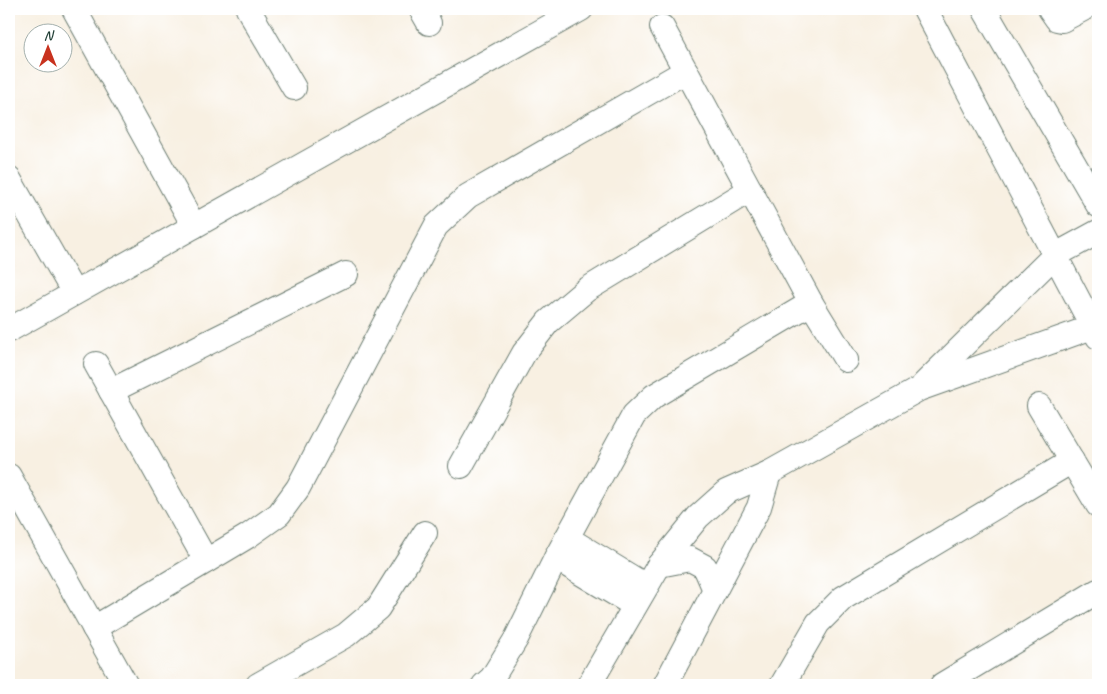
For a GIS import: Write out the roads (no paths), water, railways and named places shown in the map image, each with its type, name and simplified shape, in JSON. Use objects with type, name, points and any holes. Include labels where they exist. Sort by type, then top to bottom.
[{"type":"street","points":[[74,9],[194,226]]},
{"type":"street","points":[[248,9],[294,88]]},
{"type":"street","points":[[9,330],[582,9]]},
{"type":"street","points":[[588,685],[659,565],[698,517],[726,492],[769,474],[919,389],[1097,330],[1054,256],[925,9]]},
{"type":"street","points":[[984,9],[1091,176],[1098,205]]},
{"type":"street","points":[[1050,9],[1057,19],[1062,20],[1083,9]]},
{"type":"street","points":[[662,27],[811,303],[846,360]]},
{"type":"street","points":[[94,628],[206,561],[279,514],[298,488],[436,226],[468,196],[686,70]]},
{"type":"street","points":[[9,179],[74,293]]},
{"type":"street","points":[[461,466],[524,353],[548,322],[586,290],[750,190]]},
{"type":"street","points":[[919,389],[1054,256],[1098,232]]},
{"type":"street","points":[[111,391],[346,274]]},
{"type":"street","points":[[484,685],[492,678],[516,639],[561,548],[634,415],[654,396],[811,303]]},
{"type":"street","points":[[96,364],[206,561]]},
{"type":"street","points":[[1038,406],[1098,505]]},
{"type":"street","points":[[782,685],[818,623],[843,598],[1072,461]]},
{"type":"street","points":[[665,685],[759,507],[769,474]]},
{"type":"street","points":[[9,476],[126,685]]},
{"type":"street","points":[[258,685],[346,635],[378,608],[425,533]]},
{"type":"street","points":[[561,548],[640,596]]},
{"type":"street","points":[[659,565],[690,559],[706,567],[715,590]]},
{"type":"street","points":[[942,685],[1098,591]]}]
